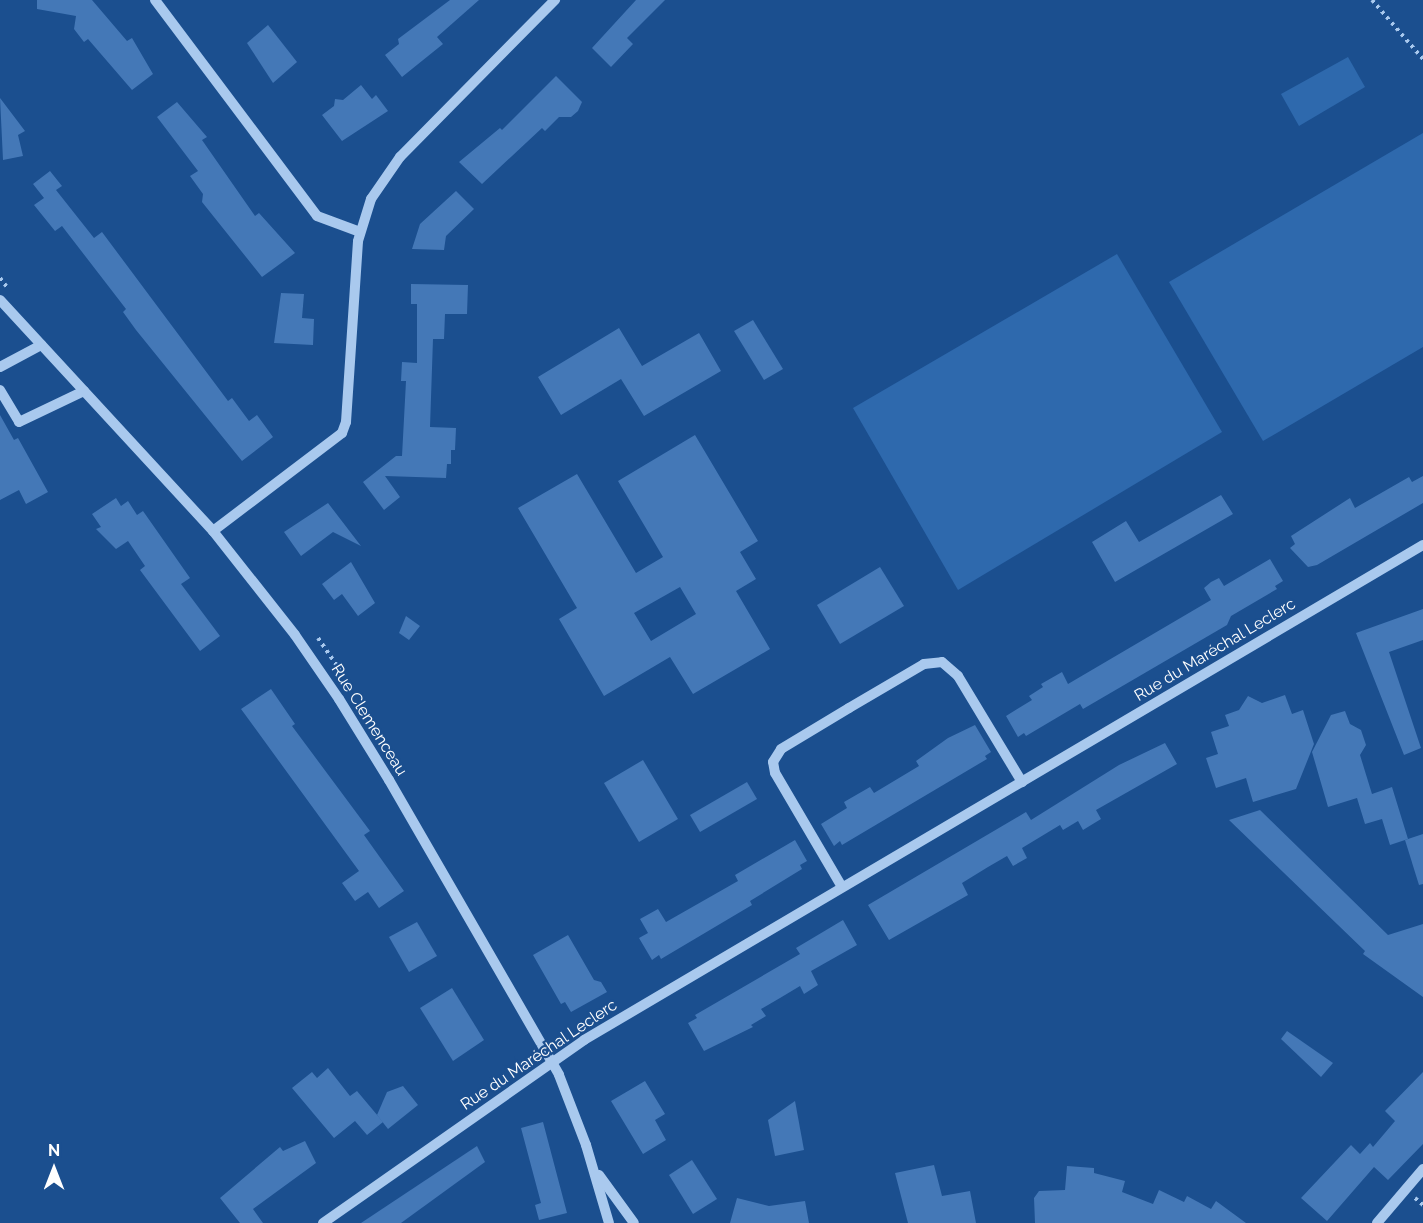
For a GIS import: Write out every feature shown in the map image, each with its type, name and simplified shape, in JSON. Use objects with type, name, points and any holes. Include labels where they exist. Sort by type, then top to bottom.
[{"type":"street","points":[[155,0],[317,216],[360,232]]},
{"type":"street","points":[[213,531],[338,437],[344,428],[360,232],[374,194],[400,157],[555,0]]},
{"type":"street","name":"Rue Clemenceau","points":[[0,300],[213,531],[295,635],[364,739],[551,1061],[591,1159],[609,1223]]},
{"type":"street","points":[[0,367],[41,345]]},
{"type":"street","points":[[0,390],[19,422],[84,391]]},
{"type":"street","name":"Rue du Maréchal Leclerc","points":[[323,1223],[551,1061],[1423,545]]},
{"type":"street","points":[[842,887],[775,773],[773,762],[781,749],[924,664],[948,664],[1022,782]]},
{"type":"street","points":[[591,1159],[609,1192],[634,1223]]},
{"type":"street","points":[[1377,1223],[1423,1169]]},
{"type":"path","points":[[1372,0],[1423,59]]},
{"type":"shaded area","points":[[1348,57],[1365,87],[1299,126],[1281,94]]},
{"type":"shaded area","points":[[1423,133],[1423,347],[1263,441],[1169,282]]},
{"type":"shaded area","points":[[1117,254],[1222,432],[958,590],[853,408]]},
{"type":"building","points":[[37,0],[92,0],[127,41],[132,38],[153,74],[132,90],[88,39],[84,42],[74,29],[76,16],[37,9]]},
{"type":"building","points":[[450,0],[479,0],[437,37],[443,44],[402,77],[385,55],[399,44],[398,39]]},
{"type":"building","points":[[636,0],[665,0],[627,38],[633,44],[611,67],[592,48]]},
{"type":"building","points":[[268,25],[297,62],[273,83],[247,43]]},
{"type":"building","points":[[556,76],[582,102],[578,111],[571,117],[559,117],[545,131],[542,128],[482,184],[459,162],[500,128],[502,130]]},
{"type":"building","points":[[361,85],[372,99],[376,95],[388,111],[342,141],[322,115],[334,106],[335,99],[343,100]]},
{"type":"building","points":[[0,98],[25,131],[18,135],[23,156],[3,160]]},
{"type":"building","points":[[177,102],[207,137],[202,140],[255,216],[259,213],[295,253],[262,277],[202,202],[203,194],[190,176],[198,171],[157,117]]},
{"type":"building","points":[[50,171],[62,186],[56,190],[94,238],[102,232],[228,401],[232,398],[249,421],[257,415],[273,437],[242,461],[136,330],[123,312],[126,309],[62,226],[55,231],[34,205],[44,198],[33,184]]},
{"type":"building","points":[[456,191],[474,209],[446,236],[444,250],[412,249],[420,224]]},
{"type":"building","points":[[411,284],[468,285],[467,314],[445,314],[444,339],[433,339],[430,427],[456,428],[455,450],[451,450],[451,464],[447,464],[446,478],[385,476],[400,497],[384,510],[363,482],[396,456],[402,456],[406,381],[401,381],[402,362],[417,363],[417,304],[411,304]]},
{"type":"building","points":[[281,293],[304,294],[302,318],[314,319],[313,345],[274,343]]},
{"type":"building","points":[[753,320],[783,369],[764,380],[734,331]]},
{"type":"building","points":[[619,328],[642,366],[699,333],[721,371],[644,416],[621,379],[561,415],[538,377]]},
{"type":"building","points":[[0,415],[14,440],[18,438],[48,492],[26,504],[19,490],[0,500]]},
{"type":"building","points":[[695,435],[758,541],[740,552],[756,579],[736,591],[770,649],[693,694],[670,657],[604,696],[559,619],[577,608],[518,508],[577,474],[636,573],[663,557],[618,481]],"holes":[[[680,587],[696,614],[651,641],[634,613]]]},
{"type":"building","points":[[1423,476],[1423,503],[1317,565],[1308,567],[1290,548],[1295,544],[1291,536],[1350,498],[1355,508],[1409,477],[1412,482]]},
{"type":"building","points":[[1221,495],[1233,514],[1115,582],[1092,542],[1126,521],[1139,542]]},
{"type":"building","points":[[116,498],[121,506],[128,501],[137,515],[143,511],[190,578],[181,584],[220,636],[200,651],[140,570],[145,566],[128,541],[116,549],[96,529],[101,527],[92,514]]},
{"type":"building","points":[[328,503],[361,546],[333,532],[301,556],[284,532]]},
{"type":"building","points":[[1270,559],[1283,581],[1275,586],[1277,589],[1231,616],[1227,625],[1083,709],[1080,704],[1026,736],[1024,733],[1018,737],[1006,716],[1032,700],[1029,696],[1043,687],[1041,684],[1062,672],[1068,684],[1211,600],[1204,588],[1211,582],[1219,578],[1224,586]]},
{"type":"building","points":[[351,562],[375,603],[358,616],[342,594],[334,600],[322,584]]},
{"type":"building","points":[[880,567],[904,606],[840,644],[817,605]]},
{"type":"building","points":[[1423,609],[1423,640],[1389,652],[1421,748],[1404,755],[1356,633]]},
{"type":"building","points":[[406,616],[420,626],[409,640],[399,633]]},
{"type":"building","points":[[271,689],[295,724],[292,726],[370,831],[364,835],[404,891],[379,908],[368,892],[355,901],[342,883],[359,871],[241,709]]},
{"type":"building","points":[[1285,695],[1292,714],[1303,710],[1314,744],[1296,789],[1253,802],[1246,778],[1216,788],[1206,758],[1218,754],[1211,732],[1229,726],[1225,715],[1239,710],[1248,696],[1262,703]]},
{"type":"building","points":[[1345,711],[1350,724],[1361,730],[1366,745],[1360,755],[1372,794],[1392,787],[1408,839],[1390,845],[1382,819],[1365,824],[1357,798],[1328,807],[1312,752],[1331,715]]},
{"type":"building","points":[[975,725],[991,752],[985,756],[987,759],[842,845],[840,841],[834,846],[821,824],[847,808],[844,802],[870,787],[874,793],[919,766],[916,761],[948,738]]},
{"type":"building","points":[[1165,743],[1177,764],[1096,810],[1101,819],[1083,830],[1078,821],[1063,830],[1060,825],[1022,848],[1027,858],[1013,866],[1007,856],[988,867],[962,883],[968,895],[889,940],[868,905],[1026,812],[1031,820],[1119,765]]},
{"type":"building","points":[[643,760],[678,819],[639,842],[604,783]]},
{"type":"building","points":[[747,782],[757,799],[700,832],[690,815]]},
{"type":"building","points":[[1260,810],[1388,935],[1423,924],[1423,997],[1363,954],[1365,951],[1229,820]]},
{"type":"building","points":[[1423,834],[1423,884],[1419,885],[1405,840]]},
{"type":"building","points":[[795,840],[807,861],[800,865],[802,869],[750,901],[752,905],[661,959],[659,955],[652,960],[639,938],[648,933],[640,919],[658,909],[666,922],[738,881],[735,875]]},
{"type":"building","points":[[843,920],[857,945],[811,971],[818,985],[804,994],[800,986],[761,1009],[766,1016],[751,1025],[753,1027],[704,1051],[688,1023],[697,1018],[695,1015],[800,954],[796,948]]},
{"type":"building","points":[[417,922],[437,956],[409,972],[389,937]]},
{"type":"building","points":[[568,935],[594,980],[601,982],[607,992],[571,1012],[565,1002],[561,1004],[533,955]]},
{"type":"building","points":[[452,988],[484,1040],[453,1061],[420,1008]]},
{"type":"building","points":[[1287,1031],[1333,1063],[1321,1077],[1281,1039]]},
{"type":"building","points":[[328,1068],[350,1096],[357,1091],[383,1122],[367,1135],[355,1121],[334,1138],[292,1088],[312,1072],[317,1078]]},
{"type":"building","points":[[1423,1072],[1423,1144],[1388,1180],[1374,1167],[1327,1221],[1301,1198],[1351,1145],[1360,1154],[1370,1143],[1373,1147],[1395,1121],[1385,1111]]},
{"type":"building","points":[[645,1081],[665,1114],[655,1120],[666,1140],[643,1154],[611,1101]]},
{"type":"building","points":[[403,1086],[418,1105],[388,1129],[377,1115],[387,1092]]},
{"type":"building","points":[[795,1101],[804,1150],[775,1156],[768,1120]]},
{"type":"building","points":[[543,1122],[567,1213],[539,1220],[535,1205],[541,1203],[521,1128]]},
{"type":"building","points":[[305,1141],[316,1163],[253,1209],[263,1223],[240,1223],[220,1198],[280,1147],[283,1151]]},
{"type":"building","points":[[477,1146],[485,1162],[401,1223],[361,1223]]},
{"type":"building","points":[[692,1160],[717,1199],[693,1214],[669,1175]]},
{"type":"building","points":[[934,1165],[942,1196],[970,1191],[976,1223],[908,1223],[895,1173]]},
{"type":"building","points":[[1067,1166],[1094,1168],[1094,1173],[1125,1181],[1122,1192],[1153,1204],[1159,1190],[1184,1202],[1187,1196],[1211,1209],[1216,1201],[1246,1223],[1035,1223],[1034,1198],[1039,1191],[1065,1190]]},
{"type":"building","points":[[737,1198],[769,1206],[805,1201],[809,1223],[730,1223]]}]
